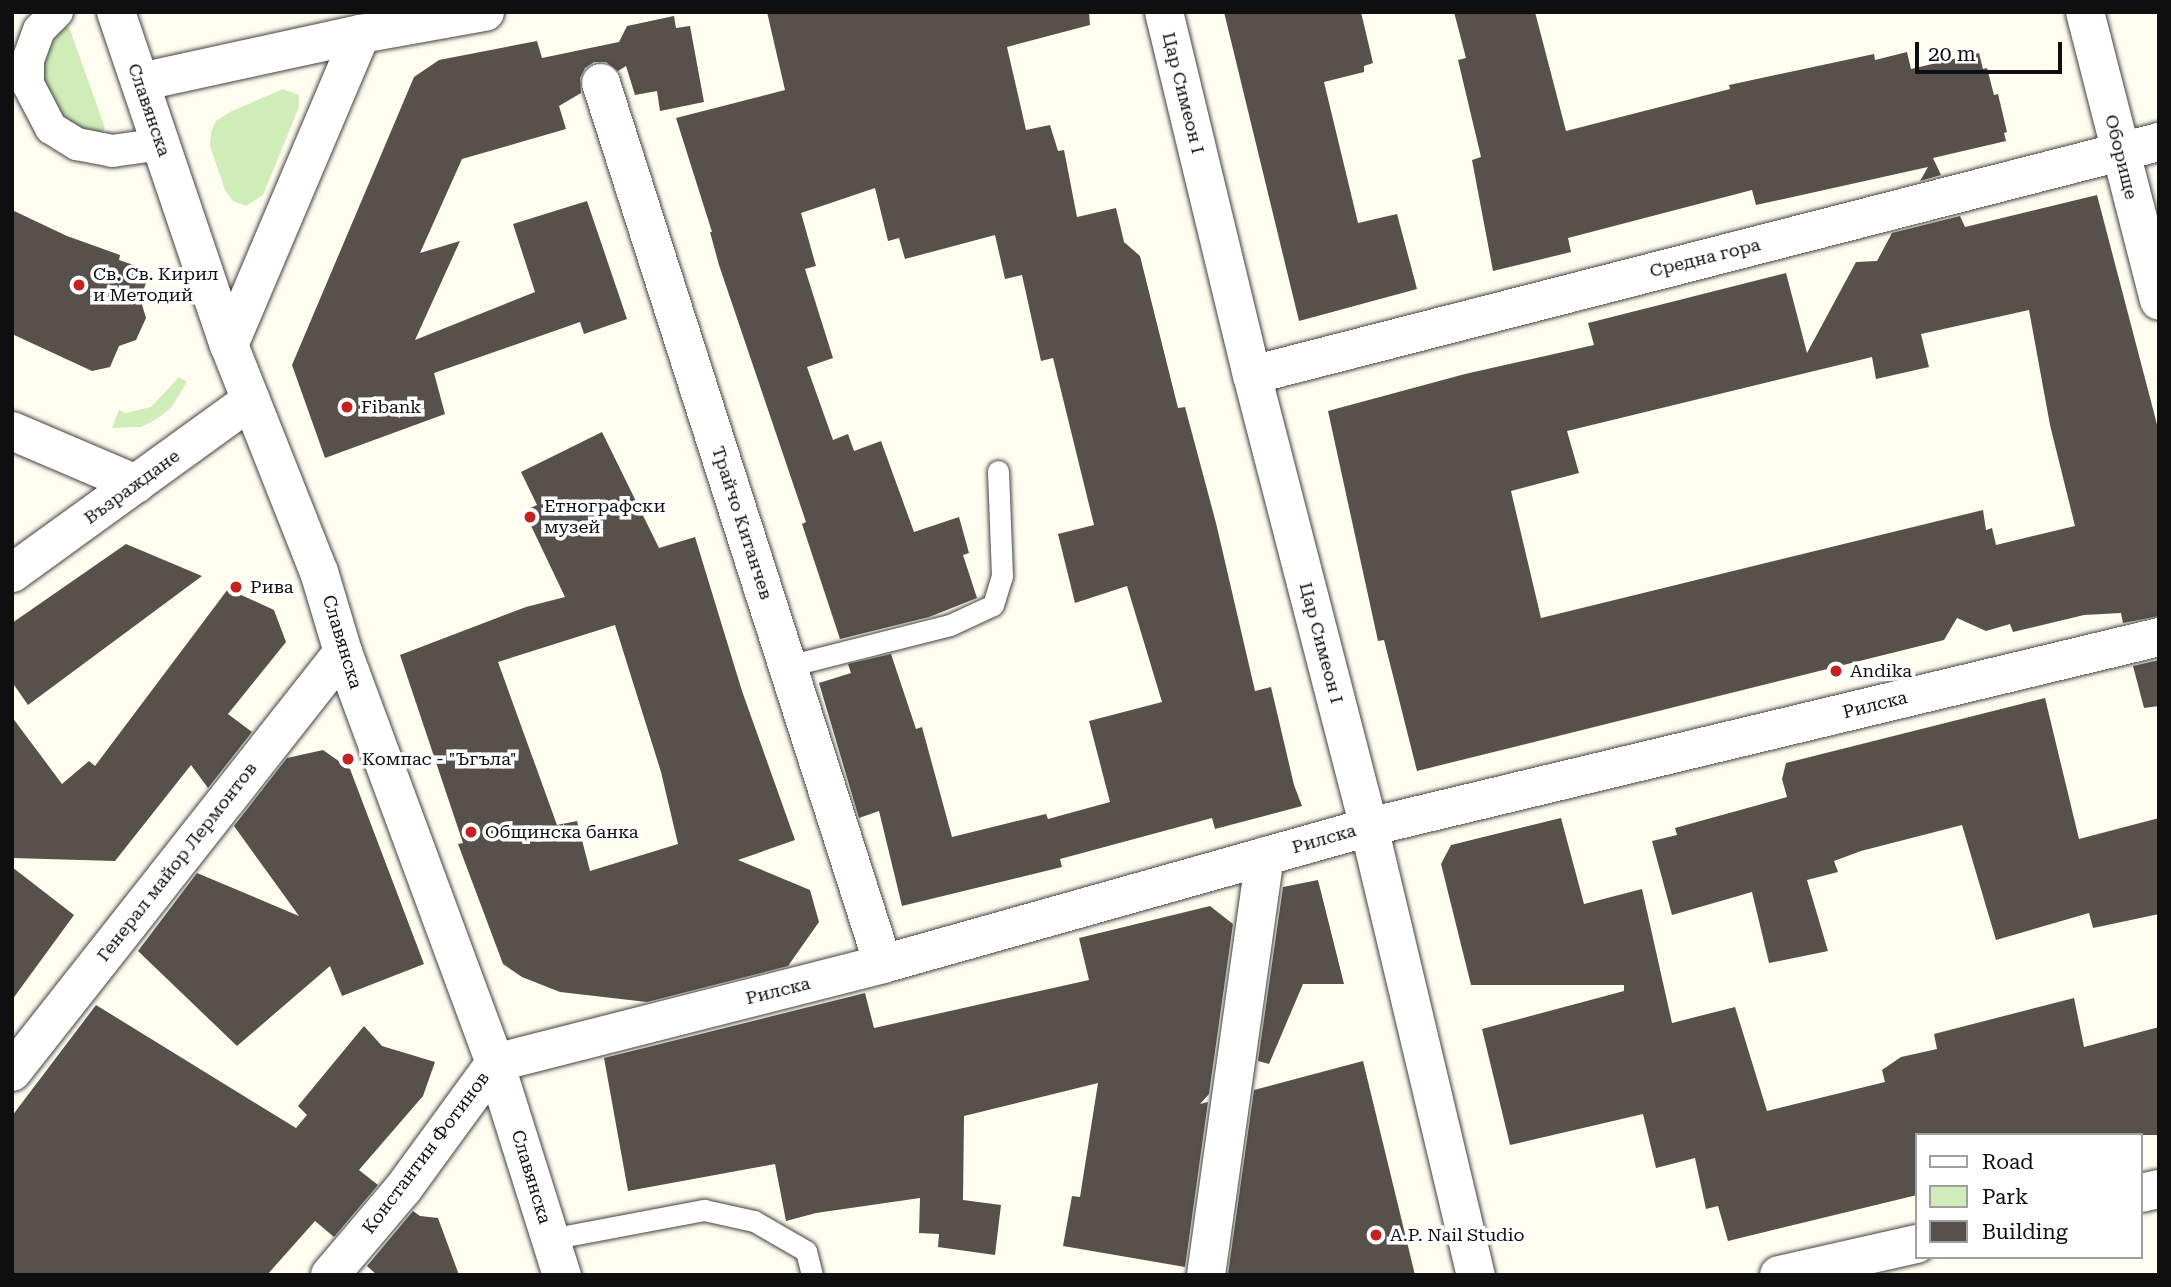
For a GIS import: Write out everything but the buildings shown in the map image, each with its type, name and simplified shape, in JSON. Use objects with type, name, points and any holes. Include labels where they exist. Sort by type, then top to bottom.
[{"type":"street","points":[[57,12],[39,30],[20,85],[51,128],[77,144],[112,151],[160,144]]},
{"type":"street","name":"Славянска","points":[[116,12],[229,345],[319,572],[343,652],[495,1063],[562,1275]]},
{"type":"street","points":[[140,82],[360,34],[485,12]]},
{"type":"street","name":"Цар Симеон I","points":[[1164,12],[1252,375],[1369,827],[1476,1275]]},
{"type":"street","name":"Оборище","points":[[2085,12],[2159,302]]},
{"type":"street","points":[[229,345],[360,34]]},
{"type":"street","name":"Трайчо Китанчев","points":[[601,83],[883,964]]},
{"type":"street","name":"Средна гора","points":[[1252,375],[2159,142]]},
{"type":"street","name":"Възраждане","points":[[12,573],[251,400]]},
{"type":"street","points":[[12,431],[136,484]]},
{"type":"street","name":"Рилска","points":[[495,1063],[883,964],[1369,827],[2159,637]]},
{"type":"street","name":"Генерал майор Лермонтов","points":[[12,1072],[343,652]]},
{"type":"street","points":[[1206,1275],[1265,856]]},
{"type":"street","name":"Константин Фотинов","points":[[330,1275],[403,1189],[495,1063]]},
{"type":"street","points":[[1779,1275],[1916,1244]]},
{"type":"lane","points":[[788,666],[950,625],[993,605],[1002,576],[998,471]]},
{"type":"lane","points":[[550,1239],[704,1210],[754,1221],[806,1251],[812,1275]]},
{"type":"green space","points":[[62,25],[69,27],[105,128],[101,134],[83,133],[58,117],[43,90],[43,61]]},
{"type":"green space","points":[[283,89],[299,95],[299,107],[263,195],[246,206],[233,201],[225,190],[210,146],[211,132],[216,121],[230,112]]},
{"type":"green space","points":[[179,377],[187,382],[171,408],[141,427],[112,428],[119,410],[126,413],[151,407]]},
{"type":"place","name":"Св. Св. Кирил и Методий","points":[[79,285]]},
{"type":"place","name":"Fibank","points":[[347,407]]},
{"type":"place","name":"Етнографски музей","points":[[530,517]]},
{"type":"place","name":"Рива","points":[[236,587]]},
{"type":"place","name":"Andika","points":[[1836,671]]},
{"type":"place","name":"Компас - \"Ъгъла\"","points":[[348,759]]},
{"type":"place","name":"Общинска банка","points":[[471,832]]},
{"type":"place","name":"A.P. Nail Studio","points":[[1376,1235]]}]
